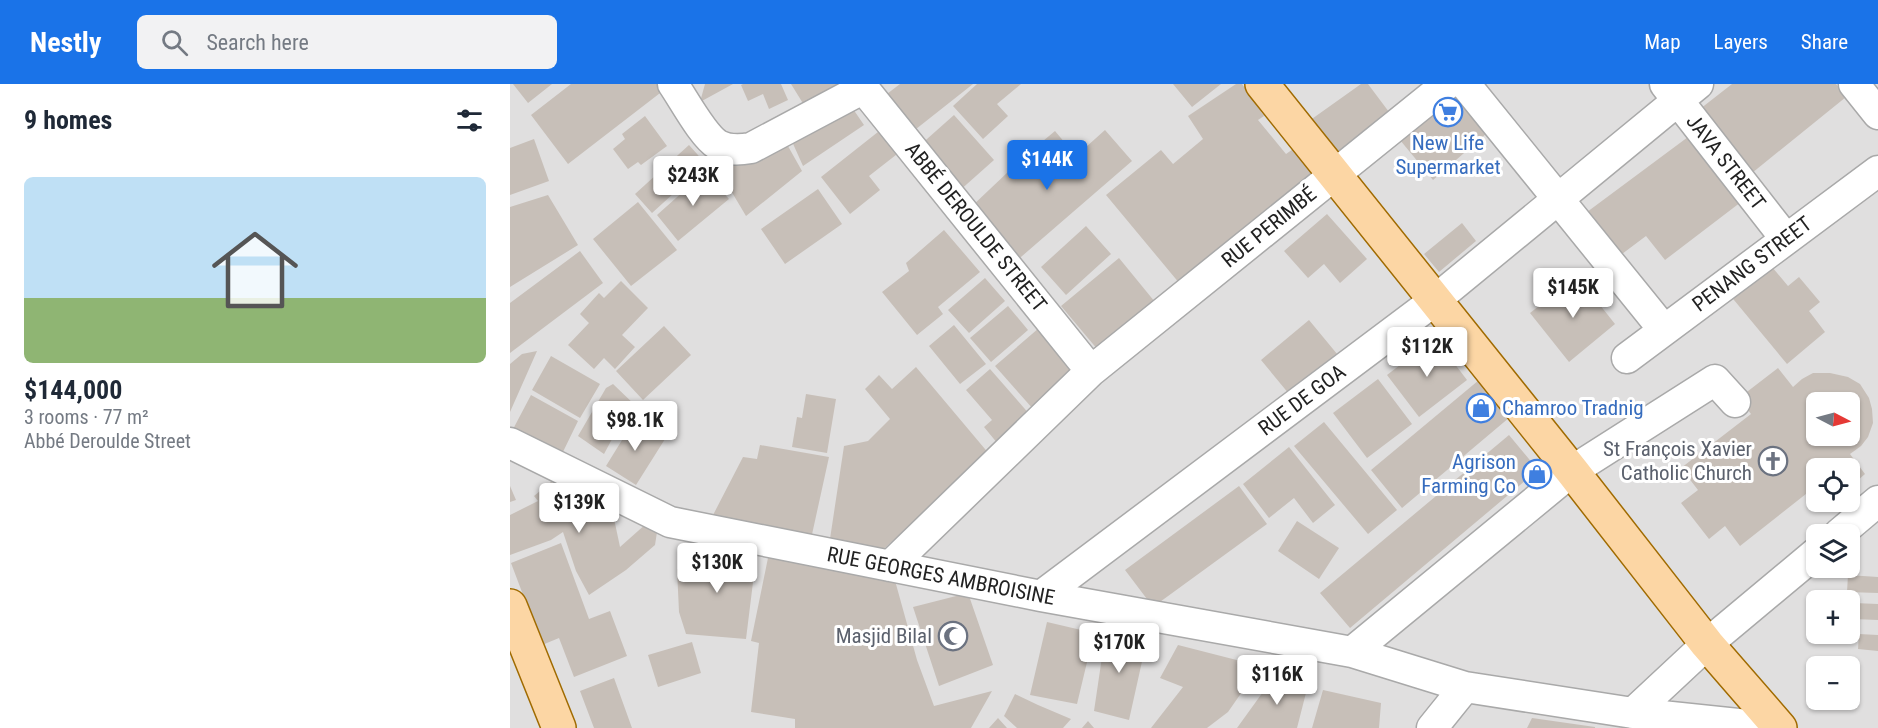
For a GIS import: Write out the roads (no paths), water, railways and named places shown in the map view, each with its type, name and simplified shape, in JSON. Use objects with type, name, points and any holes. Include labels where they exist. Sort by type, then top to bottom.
[{"type":"main road","points":[[1262,84],[1572,471],[1707,644],[1778,728]]},
{"type":"main road","points":[[510,606],[560,728]]},
{"type":"street","points":[[673,84],[710,138],[729,149],[740,150],[751,148],[862,86]]},
{"type":"street","name":"RUE PERIMBÉ","points":[[890,566],[1091,371],[1447,84]]},
{"type":"street","points":[[1465,84],[1664,330]]},
{"type":"street","points":[[1854,84],[1878,114]]},
{"type":"street","name":"ABBÉ DEROULDE STREET","points":[[862,86],[1091,371]]},
{"type":"street","name":"RUE DE GOA","points":[[1041,596],[1434,301],[1558,199],[1680,89]]},
{"type":"street","name":"JAVA STREET","points":[[1680,89],[1786,239]]},
{"type":"street","name":"PENANG STREET","points":[[1627,358],[1878,171]]},
{"type":"street","points":[[1352,652],[1572,471],[1715,380],[1734,402]]},
{"type":"street","name":"RUE GEORGES AMBROISINE","points":[[510,443],[670,522],[1041,596],[1352,652],[1466,687],[1720,725],[1778,728]]},
{"type":"street","points":[[1851,524],[1878,501]]},
{"type":"street","points":[[1633,713],[1707,644],[1806,561]]},
{"type":"street","points":[[1432,728],[1466,687]]},
{"type":"place","name":"New Life Supermarket","points":[[1448,112]]},
{"type":"place","name":"Chamroo Tradnig","points":[[1481,408]]},
{"type":"place","name":"St François Xavier Catholic Church","points":[[1773,461]]},
{"type":"place","name":"Agrison Farming Co","points":[[1537,474]]},
{"type":"place","name":"Masjid Bilal","points":[[953,636]]}]
